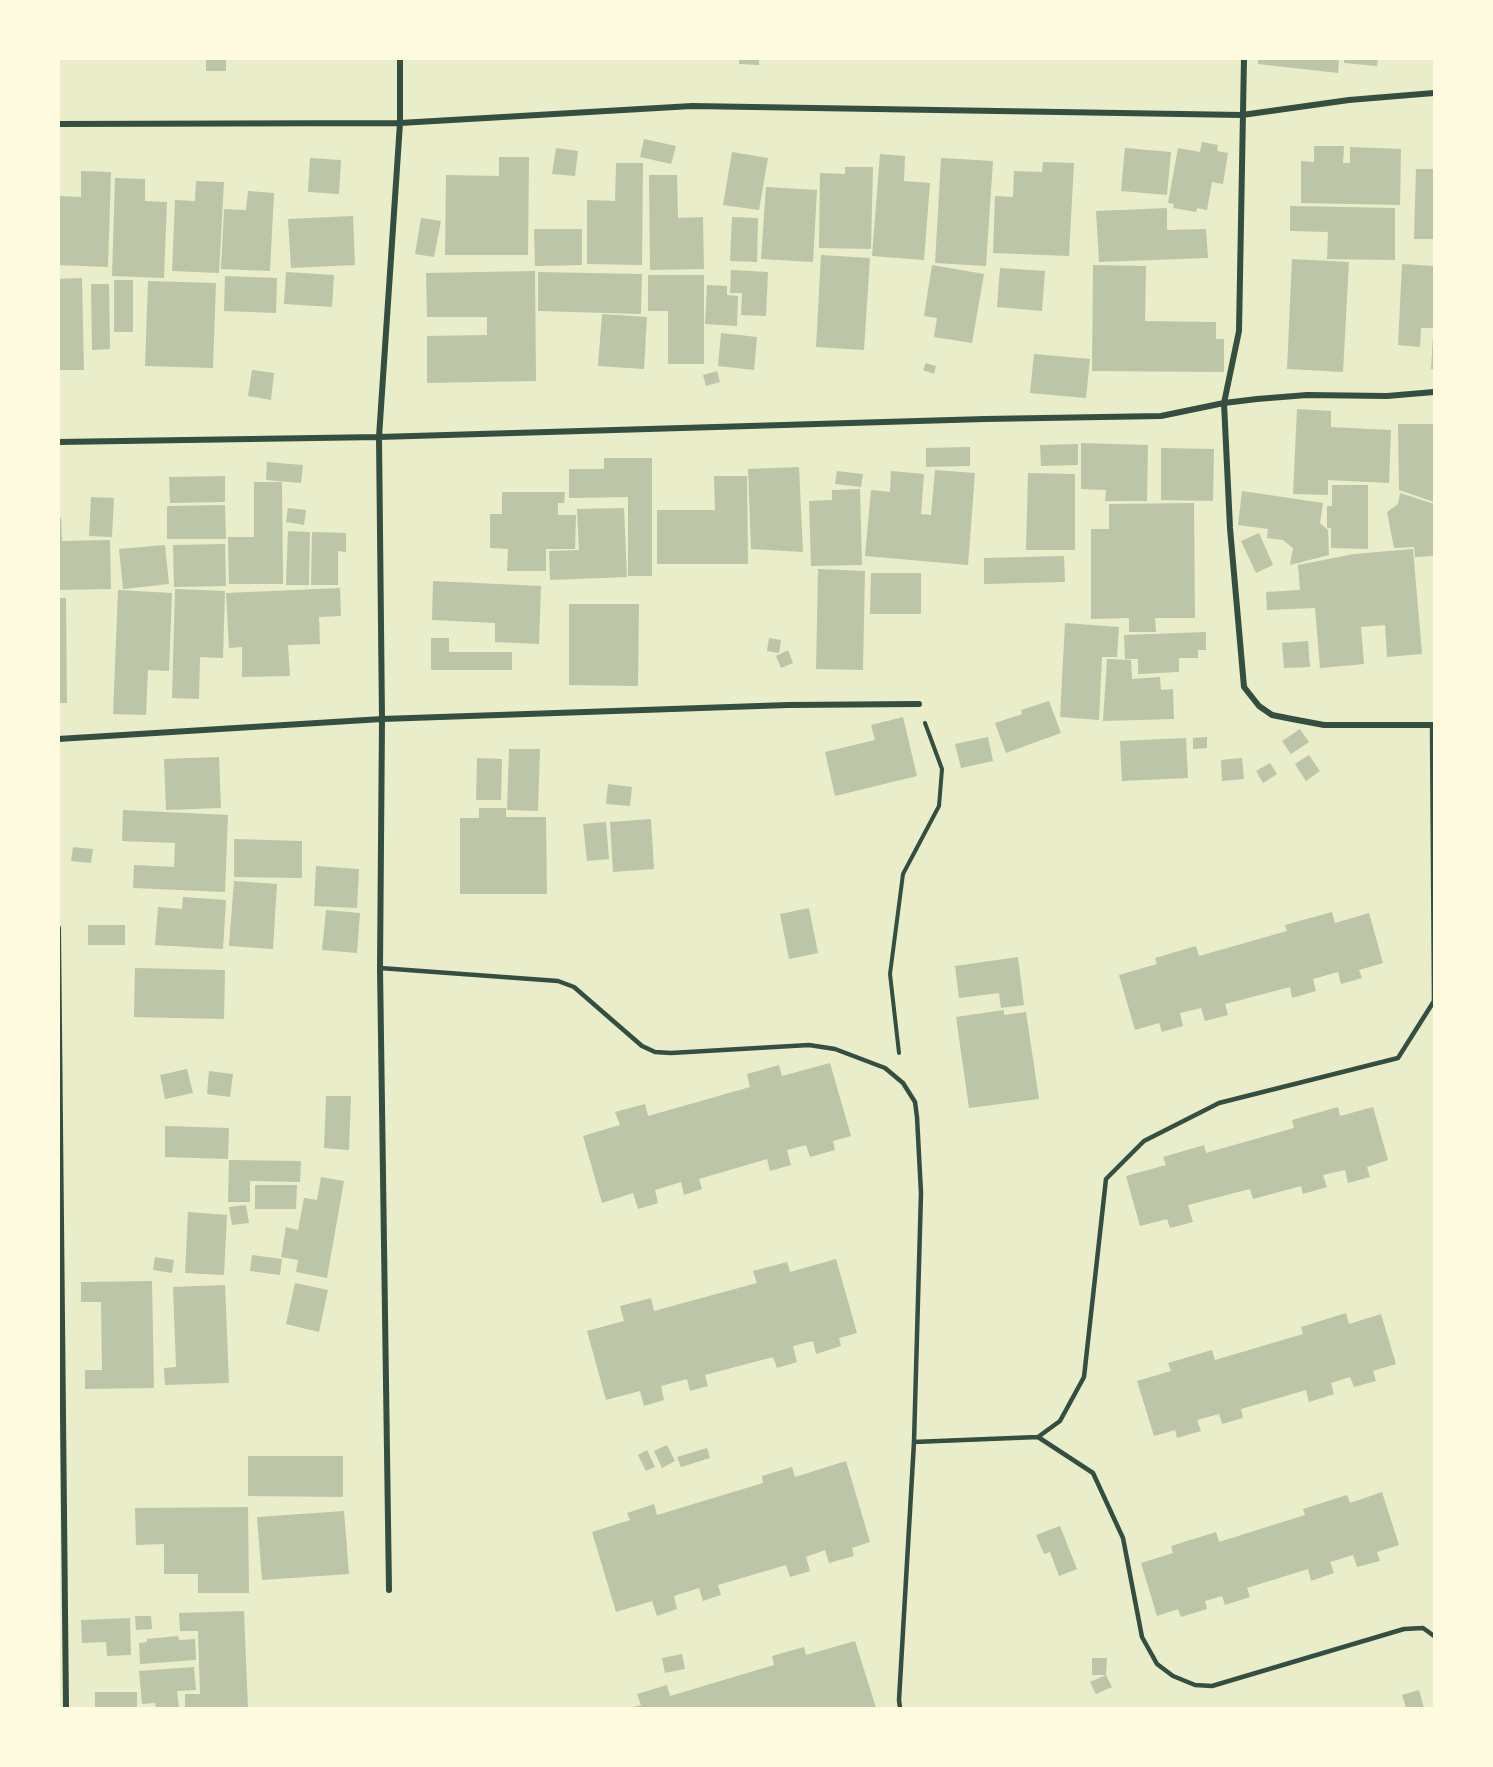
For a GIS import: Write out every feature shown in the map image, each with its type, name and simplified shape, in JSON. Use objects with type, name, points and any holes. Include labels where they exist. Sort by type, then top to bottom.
[{"type":"street","points":[[389,1590],[380,968],[382,719],[379,437],[400,123],[400,58]]},
{"type":"street","points":[[1244,58],[1243,233],[1239,331],[1224,403],[1230,528],[1244,687],[1259,706],[1272,715],[1324,725],[1433,725]]},
{"type":"street","points":[[58,124],[400,123],[692,106],[1242,115],[1348,100],[1434,93]]},
{"type":"street","points":[[58,442],[379,437],[1161,416],[1224,403],[1307,395],[1387,396],[1434,392]]},
{"type":"street","points":[[58,739],[382,719],[788,705],[919,704]]},
{"type":"street","points":[[58,928],[66,1708]]},
{"type":"lane","points":[[914,1442],[1038,1437],[1060,1421],[1084,1377],[1106,1179],[1144,1141],[1219,1103],[1398,1058],[1434,1001],[1433,725]]},
{"type":"lane","points":[[380,968],[558,981],[574,987],[642,1046],[655,1052],[808,1045],[835,1049],[885,1068],[903,1083],[915,1102],[921,1193],[914,1442],[900,1708]]},
{"type":"lane","points":[[1038,1437],[1093,1473],[1123,1538],[1142,1637],[1157,1664],[1173,1676],[1195,1685],[1212,1686],[1404,1629],[1423,1628],[1434,1636]]},
{"type":"path","points":[[903,1083],[890,974],[891,963],[903,874],[939,806],[942,769],[919,704]]},
{"type":"building","points":[[206,58],[226,58],[226,71],[206,71]]},
{"type":"building","points":[[739,58],[759,58],[759,65],[739,64]]},
{"type":"building","points":[[1258,58],[1339,58],[1338,73],[1258,64]]},
{"type":"building","points":[[1344,58],[1378,58],[1377,66],[1344,63]]},
{"type":"building","points":[[644,139],[676,146],[671,164],[640,157]]},
{"type":"building","points":[[1202,142],[1218,145],[1217,151],[1228,153],[1223,184],[1212,182],[1207,210],[1197,208],[1196,212],[1173,208],[1174,204],[1168,203],[1178,148],[1200,152]]},
{"type":"building","points":[[1314,146],[1344,146],[1343,163],[1350,163],[1350,147],[1401,149],[1400,205],[1301,203],[1301,161],[1314,162]]},
{"type":"building","points":[[556,148],[578,151],[575,176],[552,174]]},
{"type":"building","points":[[1125,148],[1171,152],[1167,195],[1121,191]]},
{"type":"building","points":[[732,152],[768,158],[759,210],[723,205]]},
{"type":"building","points":[[880,154],[905,156],[904,181],[930,183],[924,260],[872,256]]},
{"type":"building","points":[[499,157],[529,157],[528,255],[445,255],[446,175],[499,176]]},
{"type":"building","points":[[310,158],[341,160],[339,194],[308,192]]},
{"type":"building","points":[[941,158],[993,161],[986,266],[935,263]]},
{"type":"building","points":[[1043,162],[1074,163],[1069,256],[993,253],[995,196],[1013,197],[1014,171],[1042,172]]},
{"type":"building","points":[[616,163],[643,163],[642,265],[587,264],[587,200],[615,201]]},
{"type":"building","points":[[845,167],[873,167],[871,249],[819,248],[820,173],[845,174]]},
{"type":"building","points":[[1416,169],[1434,169],[1434,239],[1414,239]]},
{"type":"building","points":[[81,171],[111,172],[108,267],[58,265],[58,196],[81,197]]},
{"type":"building","points":[[649,175],[677,175],[678,218],[703,217],[704,269],[650,270]]},
{"type":"building","points":[[115,178],[145,179],[145,201],[167,202],[164,278],[112,276]]},
{"type":"building","points":[[196,181],[224,182],[219,273],[172,271],[175,200],[195,201]]},
{"type":"building","points":[[766,187],[817,190],[813,262],[761,259]]},
{"type":"building","points":[[248,191],[274,193],[270,271],[221,269],[224,209],[246,210]]},
{"type":"building","points":[[1290,206],[1395,208],[1395,260],[1327,259],[1328,232],[1290,231]]},
{"type":"building","points":[[1167,208],[1167,230],[1206,229],[1208,258],[1099,262],[1096,211]]},
{"type":"building","points":[[353,216],[355,265],[291,268],[288,219]]},
{"type":"building","points":[[732,217],[758,218],[757,262],[730,261]]},
{"type":"building","points":[[421,218],[441,221],[434,257],[415,254]]},
{"type":"building","points":[[534,229],[582,229],[582,265],[535,266]]},
{"type":"building","points":[[821,255],[870,258],[864,350],[816,347]]},
{"type":"building","points":[[1292,259],[1349,262],[1343,372],[1287,369]]},
{"type":"building","points":[[1402,264],[1434,266],[1434,328],[1421,328],[1420,347],[1398,345]]},
{"type":"building","points":[[932,265],[984,274],[972,343],[934,337],[937,318],[924,316]]},
{"type":"building","points":[[1093,265],[1146,266],[1145,321],[1216,322],[1216,339],[1224,339],[1224,372],[1092,371]]},
{"type":"building","points":[[1000,268],[1045,271],[1042,311],[997,307]]},
{"type":"building","points":[[731,270],[768,272],[766,316],[741,315],[742,293],[730,293]]},
{"type":"building","points":[[535,271],[536,381],[427,383],[427,336],[487,335],[487,317],[427,317],[426,273]]},
{"type":"building","points":[[286,272],[334,275],[332,307],[284,304]]},
{"type":"building","points":[[538,272],[642,274],[641,314],[538,311]]},
{"type":"building","points":[[648,275],[704,275],[704,364],[668,364],[668,311],[648,311]]},
{"type":"building","points":[[225,276],[277,278],[276,313],[224,311]]},
{"type":"building","points":[[82,278],[84,370],[58,370],[58,279]]},
{"type":"building","points":[[114,280],[133,280],[133,332],[114,332]]},
{"type":"building","points":[[148,281],[216,283],[213,368],[145,366]]},
{"type":"building","points":[[91,284],[109,284],[110,349],[92,350]]},
{"type":"building","points":[[707,285],[727,286],[727,295],[738,296],[737,326],[705,324]]},
{"type":"building","points":[[602,314],[647,317],[644,369],[598,366]]},
{"type":"building","points":[[721,333],[757,337],[754,370],[718,366]]},
{"type":"building","points":[[1433,335],[1434,369],[1431,369]]},
{"type":"building","points":[[1034,354],[1090,359],[1086,398],[1030,393]]},
{"type":"building","points":[[926,363],[936,366],[934,374],[923,370]]},
{"type":"building","points":[[252,370],[274,373],[271,400],[248,396]]},
{"type":"building","points":[[717,371],[720,382],[706,386],[703,375]]},
{"type":"building","points":[[1297,409],[1331,411],[1331,427],[1391,430],[1389,483],[1328,480],[1328,495],[1293,494]]},
{"type":"building","points":[[1398,424],[1434,424],[1434,502],[1399,490]]},
{"type":"building","points":[[1081,443],[1148,445],[1147,501],[1105,501],[1106,490],[1081,489]]},
{"type":"building","points":[[1078,444],[1078,465],[1041,466],[1040,445]]},
{"type":"building","points":[[970,447],[970,466],[926,467],[926,448]]},
{"type":"building","points":[[1161,448],[1214,449],[1213,501],[1161,500]]},
{"type":"building","points":[[604,458],[652,458],[652,576],[628,576],[628,497],[569,498],[569,469],[604,469]]},
{"type":"building","points":[[267,462],[303,465],[301,483],[266,480]]},
{"type":"building","points":[[799,467],[803,552],[751,549],[748,469]]},
{"type":"building","points":[[935,470],[975,473],[968,565],[865,556],[871,490],[890,492],[891,471],[924,474],[921,514],[931,515]]},
{"type":"building","points":[[837,471],[863,474],[861,487],[835,484]]},
{"type":"building","points":[[1028,473],[1075,474],[1075,550],[1026,550]]},
{"type":"building","points":[[225,476],[225,502],[170,503],[169,477]]},
{"type":"building","points":[[714,476],[747,476],[748,564],[657,564],[657,510],[715,510]]},
{"type":"building","points":[[254,482],[282,482],[283,584],[229,584],[228,537],[254,537]]},
{"type":"building","points":[[1332,485],[1368,485],[1368,549],[1331,548],[1331,528],[1327,528],[1327,506],[1332,506]]},
{"type":"building","points":[[860,489],[862,565],[811,566],[809,501],[832,500],[832,490]]},
{"type":"building","points":[[1242,491],[1323,503],[1320,523],[1328,530],[1329,555],[1290,565],[1293,548],[1283,540],[1267,538],[1268,529],[1238,525]]},
{"type":"building","points":[[502,492],[565,492],[564,503],[558,503],[558,515],[576,515],[575,549],[546,549],[546,571],[507,571],[508,549],[490,548],[490,514],[502,514]]},
{"type":"building","points":[[1400,493],[1434,504],[1434,556],[1415,557],[1414,547],[1394,548],[1387,512],[1398,504]]},
{"type":"building","points":[[91,497],[114,498],[112,537],[89,536]]},
{"type":"building","points":[[1194,503],[1195,618],[1155,618],[1156,632],[1129,632],[1129,618],[1091,619],[1091,529],[1109,529],[1109,504]]},
{"type":"building","points":[[225,505],[226,539],[167,539],[167,506]]},
{"type":"building","points":[[288,508],[306,510],[304,525],[286,522]]},
{"type":"building","points":[[624,508],[627,577],[550,580],[549,551],[579,550],[577,509]]},
{"type":"building","points":[[58,518],[61,518],[62,541],[110,540],[111,589],[58,590]]},
{"type":"building","points":[[288,531],[310,532],[309,585],[286,585]]},
{"type":"building","points":[[312,532],[346,533],[346,552],[338,551],[338,585],[311,585]]},
{"type":"building","points":[[1259,533],[1273,565],[1256,573],[1241,541]]},
{"type":"building","points":[[225,544],[226,586],[174,587],[173,545]]},
{"type":"building","points":[[165,545],[169,584],[123,589],[119,549]]},
{"type":"building","points":[[1413,549],[1422,654],[1387,657],[1385,625],[1361,627],[1364,664],[1320,668],[1315,608],[1267,610],[1266,592],[1300,590],[1298,565],[1354,554]]},
{"type":"building","points":[[1064,556],[1065,582],[984,584],[984,558]]},
{"type":"building","points":[[818,569],[865,571],[863,670],[816,669]]},
{"type":"building","points":[[871,573],[921,573],[921,614],[870,614]]},
{"type":"building","points":[[433,581],[541,586],[539,644],[495,642],[495,623],[432,620]]},
{"type":"building","points":[[340,588],[341,616],[319,617],[320,644],[288,645],[290,676],[242,677],[242,647],[229,648],[226,593]]},
{"type":"building","points":[[175,589],[225,591],[223,658],[200,657],[199,699],[172,698]]},
{"type":"building","points":[[118,590],[172,593],[169,671],[148,670],[146,715],[113,714]]},
{"type":"building","points":[[58,598],[66,598],[67,703],[58,703]]},
{"type":"building","points":[[569,604],[639,604],[638,686],[569,685]]},
{"type":"building","points":[[1065,623],[1119,627],[1117,657],[1102,657],[1099,720],[1060,717]]},
{"type":"building","points":[[1206,632],[1206,650],[1198,650],[1198,658],[1179,658],[1179,672],[1138,674],[1138,659],[1125,659],[1124,635]]},
{"type":"building","points":[[431,638],[449,638],[449,652],[512,652],[512,670],[431,670]]},
{"type":"building","points":[[769,638],[781,640],[779,653],[767,651]]},
{"type":"building","points":[[1308,641],[1310,667],[1284,668],[1282,643]]},
{"type":"building","points":[[788,650],[793,663],[781,668],[776,656]]},
{"type":"building","points":[[1107,659],[1131,660],[1132,679],[1160,677],[1161,690],[1173,689],[1174,719],[1103,721]]},
{"type":"building","points":[[1049,701],[1061,733],[1006,753],[995,723],[1022,714],[1021,710]]},
{"type":"building","points":[[903,717],[917,776],[835,796],[825,752],[875,740],[871,725]]},
{"type":"building","points":[[1300,729],[1309,742],[1291,754],[1282,741]]},
{"type":"building","points":[[988,737],[993,761],[961,768],[955,744]]},
{"type":"building","points":[[1207,737],[1207,748],[1193,749],[1193,738]]},
{"type":"building","points":[[1186,738],[1188,778],[1122,781],[1120,741]]},
{"type":"building","points":[[509,749],[540,749],[538,811],[507,810]]},
{"type":"building","points":[[1309,755],[1320,771],[1306,781],[1295,764]]},
{"type":"building","points":[[219,757],[221,808],[166,810],[164,759]]},
{"type":"building","points":[[477,758],[502,759],[501,800],[476,800]]},
{"type":"building","points":[[1242,758],[1244,779],[1222,781],[1221,760]]},
{"type":"building","points":[[1270,763],[1277,774],[1263,783],[1256,771]]},
{"type":"building","points":[[608,784],[632,787],[630,806],[606,804]]},
{"type":"building","points":[[479,808],[506,808],[506,817],[546,817],[547,894],[460,894],[460,818],[479,818]]},
{"type":"building","points":[[123,810],[228,815],[225,892],[133,888],[134,865],[174,867],[175,843],[122,841]]},
{"type":"building","points":[[651,819],[654,869],[613,872],[610,822]]},
{"type":"building","points":[[606,822],[609,859],[587,861],[583,824]]},
{"type":"building","points":[[234,839],[302,841],[302,878],[234,877]]},
{"type":"building","points":[[73,847],[93,849],[91,863],[71,861]]},
{"type":"building","points":[[316,866],[359,869],[357,908],[314,906]]},
{"type":"building","points":[[234,881],[277,884],[273,949],[229,946]]},
{"type":"building","points":[[183,897],[226,900],[223,949],[155,945],[158,907],[182,909]]},
{"type":"building","points":[[809,908],[818,953],[789,959],[780,914]]},
{"type":"building","points":[[326,910],[360,913],[357,953],[322,950]]},
{"type":"building","points":[[1332,912],[1335,923],[1369,913],[1383,963],[1359,970],[1362,978],[1341,984],[1338,972],[1313,979],[1316,991],[1292,998],[1290,987],[1225,1004],[1228,1015],[1205,1021],[1201,1008],[1180,1013],[1183,1026],[1162,1032],[1159,1023],[1135,1030],[1119,975],[1157,964],[1155,958],[1196,946],[1199,956],[1287,931],[1285,925]]},
{"type":"building","points":[[88,925],[125,925],[125,945],[88,945]]},
{"type":"building","points":[[1018,957],[1024,1005],[1001,1008],[999,993],[959,998],[955,966]]},
{"type":"building","points":[[135,968],[225,970],[224,1019],[134,1017]]},
{"type":"building","points":[[1004,1010],[1004,1015],[1026,1012],[1039,1099],[969,1108],[956,1017]]},
{"type":"building","points":[[830,1063],[851,1136],[833,1141],[835,1150],[810,1157],[806,1145],[787,1150],[791,1165],[770,1171],[767,1159],[699,1179],[702,1189],[684,1195],[681,1182],[655,1190],[658,1203],[638,1209],[633,1193],[602,1203],[583,1136],[620,1125],[615,1112],[645,1104],[648,1116],[750,1087],[747,1074],[779,1065],[782,1076]]},
{"type":"building","points":[[187,1069],[193,1093],[165,1099],[160,1075]]},
{"type":"building","points":[[209,1071],[233,1074],[230,1097],[207,1094]]},
{"type":"building","points":[[326,1096],[351,1096],[349,1150],[324,1148]]},
{"type":"building","points":[[1338,1107],[1340,1116],[1373,1107],[1388,1160],[1367,1167],[1370,1177],[1348,1183],[1345,1170],[1323,1175],[1327,1187],[1303,1194],[1301,1186],[1253,1199],[1250,1189],[1188,1205],[1193,1222],[1170,1228],[1167,1219],[1140,1226],[1126,1176],[1166,1165],[1163,1157],[1204,1145],[1206,1153],[1294,1128],[1292,1120]]},
{"type":"building","points":[[165,1126],[229,1128],[228,1159],[165,1157]]},
{"type":"building","points":[[229,1160],[301,1161],[300,1182],[250,1181],[250,1202],[228,1202]]},
{"type":"building","points":[[321,1177],[344,1181],[327,1278],[296,1272],[298,1260],[281,1257],[286,1227],[298,1230],[304,1198],[317,1200]]},
{"type":"building","points":[[255,1185],[297,1185],[296,1209],[255,1209]]},
{"type":"building","points":[[246,1205],[249,1223],[232,1225],[229,1207]]},
{"type":"building","points":[[188,1212],[227,1215],[224,1275],[185,1273]]},
{"type":"building","points":[[252,1255],[282,1259],[280,1275],[250,1271]]},
{"type":"building","points":[[155,1257],[174,1260],[172,1273],[153,1270]]},
{"type":"building","points":[[836,1259],[857,1333],[839,1338],[841,1346],[816,1354],[813,1341],[793,1346],[797,1362],[777,1368],[773,1357],[705,1375],[708,1386],[690,1391],[687,1379],[661,1386],[664,1400],[644,1406],[640,1391],[606,1400],[587,1331],[624,1321],[620,1306],[651,1298],[654,1311],[757,1283],[753,1271],[787,1262],[790,1272]]},
{"type":"building","points":[[152,1281],[154,1388],[85,1389],[85,1370],[102,1370],[101,1302],[81,1302],[81,1282]]},
{"type":"building","points":[[295,1283],[328,1290],[319,1332],[286,1324]]},
{"type":"building","points":[[225,1285],[229,1383],[165,1385],[164,1368],[176,1367],[173,1287]]},
{"type":"building","points":[[1346,1313],[1349,1324],[1381,1314],[1396,1364],[1373,1371],[1376,1381],[1354,1387],[1350,1377],[1331,1383],[1334,1394],[1309,1402],[1306,1390],[1241,1409],[1243,1418],[1222,1424],[1219,1414],[1197,1420],[1201,1431],[1177,1438],[1175,1430],[1154,1436],[1137,1381],[1171,1371],[1168,1363],[1212,1350],[1215,1360],[1303,1334],[1301,1327]]},
{"type":"building","points":[[667,1445],[675,1461],[662,1468],[654,1451]]},
{"type":"building","points":[[707,1448],[710,1458],[681,1467],[677,1457]]},
{"type":"building","points":[[647,1450],[655,1467],[646,1471],[638,1455]]},
{"type":"building","points":[[248,1456],[343,1456],[343,1497],[248,1496]]},
{"type":"building","points":[[846,1461],[870,1542],[852,1548],[854,1556],[829,1563],[825,1550],[806,1557],[810,1571],[790,1577],[786,1565],[718,1585],[721,1595],[703,1601],[699,1588],[674,1596],[677,1609],[657,1616],[652,1601],[616,1612],[592,1532],[630,1520],[627,1513],[654,1504],[657,1515],[763,1483],[762,1476],[792,1467],[795,1477]]},
{"type":"building","points":[[1382,1492],[1399,1545],[1377,1552],[1380,1561],[1357,1567],[1353,1555],[1330,1562],[1334,1573],[1311,1581],[1308,1569],[1247,1588],[1250,1597],[1225,1605],[1222,1596],[1205,1601],[1207,1609],[1181,1617],[1178,1609],[1157,1616],[1141,1563],[1173,1553],[1171,1546],[1216,1532],[1219,1542],[1305,1515],[1303,1509],[1347,1495],[1350,1503]]},
{"type":"building","points":[[248,1507],[249,1593],[198,1593],[198,1574],[164,1574],[164,1544],[136,1545],[135,1508]]},
{"type":"building","points":[[344,1511],[349,1574],[262,1580],[257,1517]]},
{"type":"building","points":[[1060,1526],[1077,1569],[1059,1576],[1050,1552],[1044,1554],[1036,1535]]},
{"type":"building","points":[[244,1611],[248,1708],[185,1708],[185,1694],[200,1694],[198,1631],[180,1631],[179,1613]]},
{"type":"building","points":[[135,1616],[151,1616],[152,1629],[136,1630]]},
{"type":"building","points":[[130,1618],[131,1655],[107,1656],[106,1642],[82,1643],[81,1620]]},
{"type":"building","points":[[178,1636],[179,1640],[195,1639],[196,1660],[140,1664],[139,1643],[147,1642],[147,1639]]},
{"type":"building","points":[[855,1641],[876,1708],[629,1708],[641,1705],[637,1694],[667,1685],[670,1696],[774,1665],[772,1656],[804,1647],[806,1655]]},
{"type":"building","points":[[682,1654],[685,1669],[665,1673],[662,1658]]},
{"type":"building","points":[[1092,1658],[1107,1658],[1106,1675],[1092,1675]]},
{"type":"building","points":[[194,1667],[196,1690],[177,1691],[179,1708],[156,1708],[155,1703],[142,1704],[139,1671]]},
{"type":"building","points":[[1106,1675],[1112,1687],[1096,1694],[1090,1682]]},
{"type":"building","points":[[1419,1690],[1424,1708],[1406,1708],[1402,1695]]},
{"type":"building","points":[[95,1692],[137,1692],[137,1708],[95,1708]]}]
